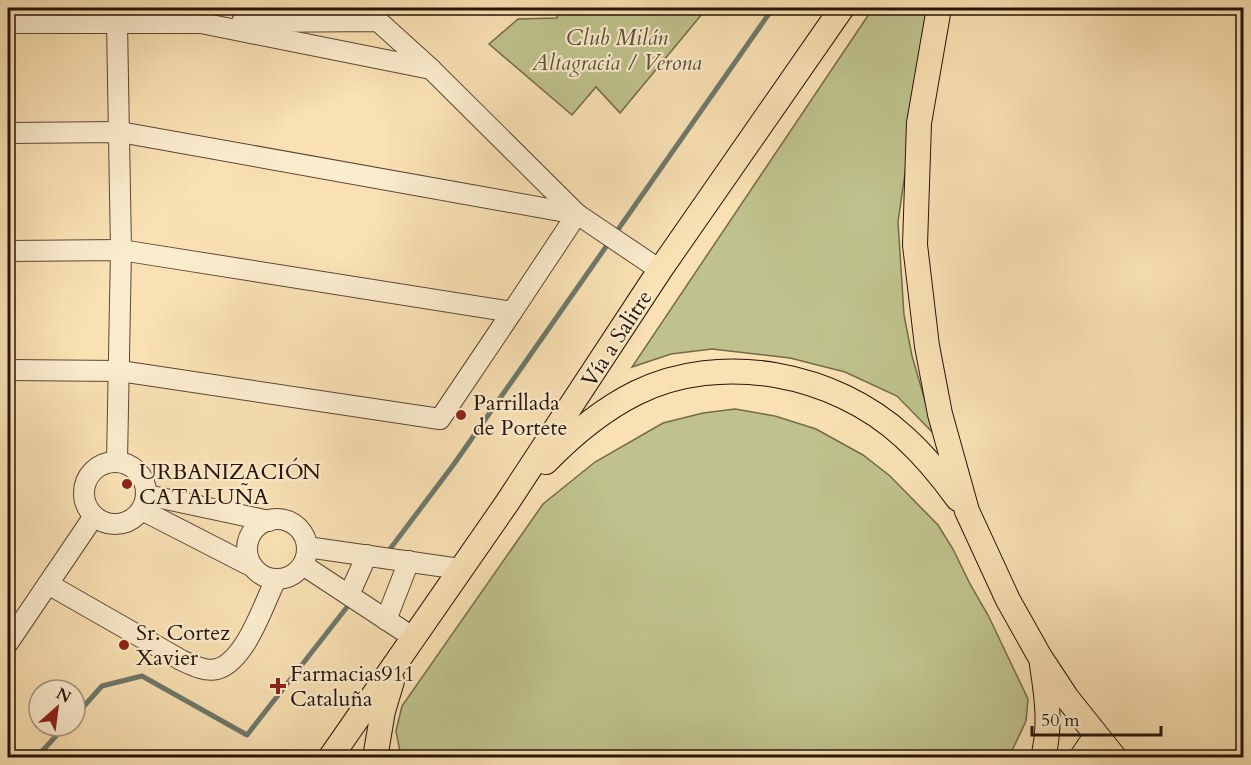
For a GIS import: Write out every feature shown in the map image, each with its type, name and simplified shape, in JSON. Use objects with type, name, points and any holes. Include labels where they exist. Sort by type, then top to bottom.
[{"type":"main road","name":"Vía a Salitre","points":[[330,758],[507,503],[660,270],[842,8]]},
{"type":"main road","points":[[939,8],[919,123],[915,245],[927,346],[940,414],[967,511],[1008,600],[1040,657],[1067,698],[1115,758]]},
{"type":"main road","points":[[507,503],[571,438],[620,402],[646,389],[683,377],[740,372],[798,380],[819,386],[859,404],[903,436],[936,469],[967,511]]},
{"type":"main road","points":[[1040,657],[1049,718],[1043,758]]},
{"type":"main road","points":[[375,758],[383,711],[398,662]]},
{"type":"main road","points":[[1081,758],[1096,736]]},
{"type":"street","points":[[8,23],[378,21],[431,69],[578,214],[660,270]]},
{"type":"street","points":[[117,23],[121,250],[117,461]]},
{"type":"street","points":[[201,23],[431,69]]},
{"type":"street","points":[[8,134],[120,132],[578,214]]},
{"type":"street","points":[[8,370],[120,371],[440,419],[578,214]]},
{"type":"street","points":[[8,251],[121,250],[512,312]]},
{"type":"street","points":[[117,461],[127,463],[142,476],[144,503],[132,520],[120,524],[106,523],[94,516],[87,508],[84,497],[85,486],[89,476],[96,468],[117,461]]},
{"type":"street","points":[[144,503],[269,521],[282,520],[294,525],[303,535],[305,556],[291,576],[276,579],[263,575],[254,567],[144,503]]},
{"type":"street","points":[[8,643],[16,615],[48,584],[94,516]]},
{"type":"street","points":[[254,567],[248,554],[249,540],[257,528],[269,521]]},
{"type":"street","points":[[305,556],[367,555],[460,569]]},
{"type":"street","points":[[349,595],[367,555]]},
{"type":"street","points":[[305,556],[349,595],[414,638]]},
{"type":"street","points":[[386,620],[409,561]]},
{"type":"street","points":[[48,584],[181,660],[200,668],[217,669],[231,661],[243,648],[276,579]]},
{"type":"green space","name":"Club Milán Altagracia / Verona","points":[[559,8],[707,8],[620,113],[596,87],[572,115],[489,44],[518,19],[557,18]]},
{"type":"green space","points":[[873,8],[929,8],[898,222],[904,315],[912,356],[935,435],[897,396],[845,372],[790,358],[712,349],[671,354],[632,367]]},
{"type":"green space","points":[[735,409],[775,416],[816,429],[863,455],[890,476],[938,525],[988,615],[1028,699],[1026,721],[1009,757],[401,757],[396,731],[402,706],[543,504],[595,462],[663,423],[703,413]]},
{"type":"waterway","points":[[387,553],[454,464],[773,8]]},
{"type":"waterway","points":[[87,703],[102,686],[142,676],[247,735],[351,602]]},
{"type":"waterway","points":[[36,758],[54,738]]},
{"type":"place","name":"Parrillada de Portete","points":[[461,415]]},
{"type":"place","name":"URBANIZACIÓN CATALUÑA","points":[[127,484]]},
{"type":"place","name":"Sr. Cortez Xavier","points":[[124,645]]},
{"type":"place","name":"Farmacias911 Cataluña","points":[[278,686]]}]
